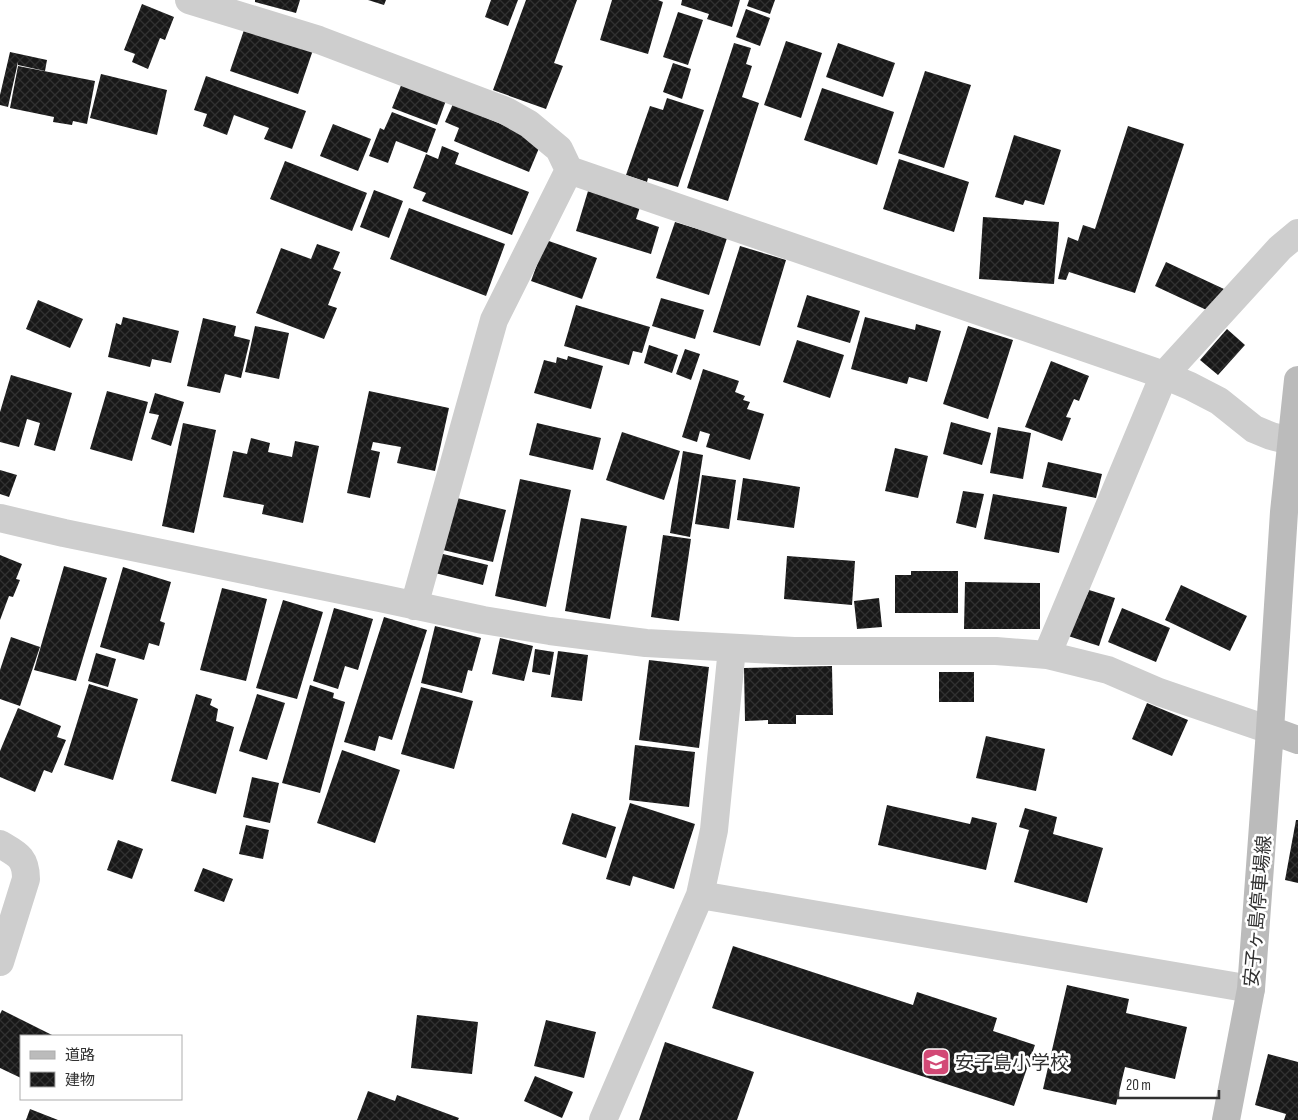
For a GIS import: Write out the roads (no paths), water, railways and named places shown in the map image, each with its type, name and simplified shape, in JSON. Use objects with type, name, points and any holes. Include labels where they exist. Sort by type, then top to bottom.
[{"type":"main road","name":"安子ヶ島停車場線","points":[[1226,1120],[1251,989],[1270,730],[1291,517],[1291,441],[1298,380]]},
{"type":"main road","points":[[1270,730],[1298,740]]},
{"type":"street","points":[[189,0],[319,40],[506,111],[529,124],[559,149],[569,170],[1164,376],[1190,386],[1219,401],[1254,429],[1291,441]]},
{"type":"street","points":[[414,606],[494,320],[569,170]]},
{"type":"street","points":[[1047,654],[1164,376],[1280,248],[1298,234]]},
{"type":"street","points":[[0,518],[414,606],[550,632],[646,643],[794,651],[996,651],[1047,654],[1108,670],[1158,692],[1270,730]]},
{"type":"street","points":[[603,1120],[700,895],[714,830],[732,648]]},
{"type":"street","points":[[0,844],[22,858],[25,862],[26,873],[0,962]]},
{"type":"street","points":[[700,895],[1251,989]]},
{"type":"place","name":"安子島小学校","points":[[936,1062]]}]
